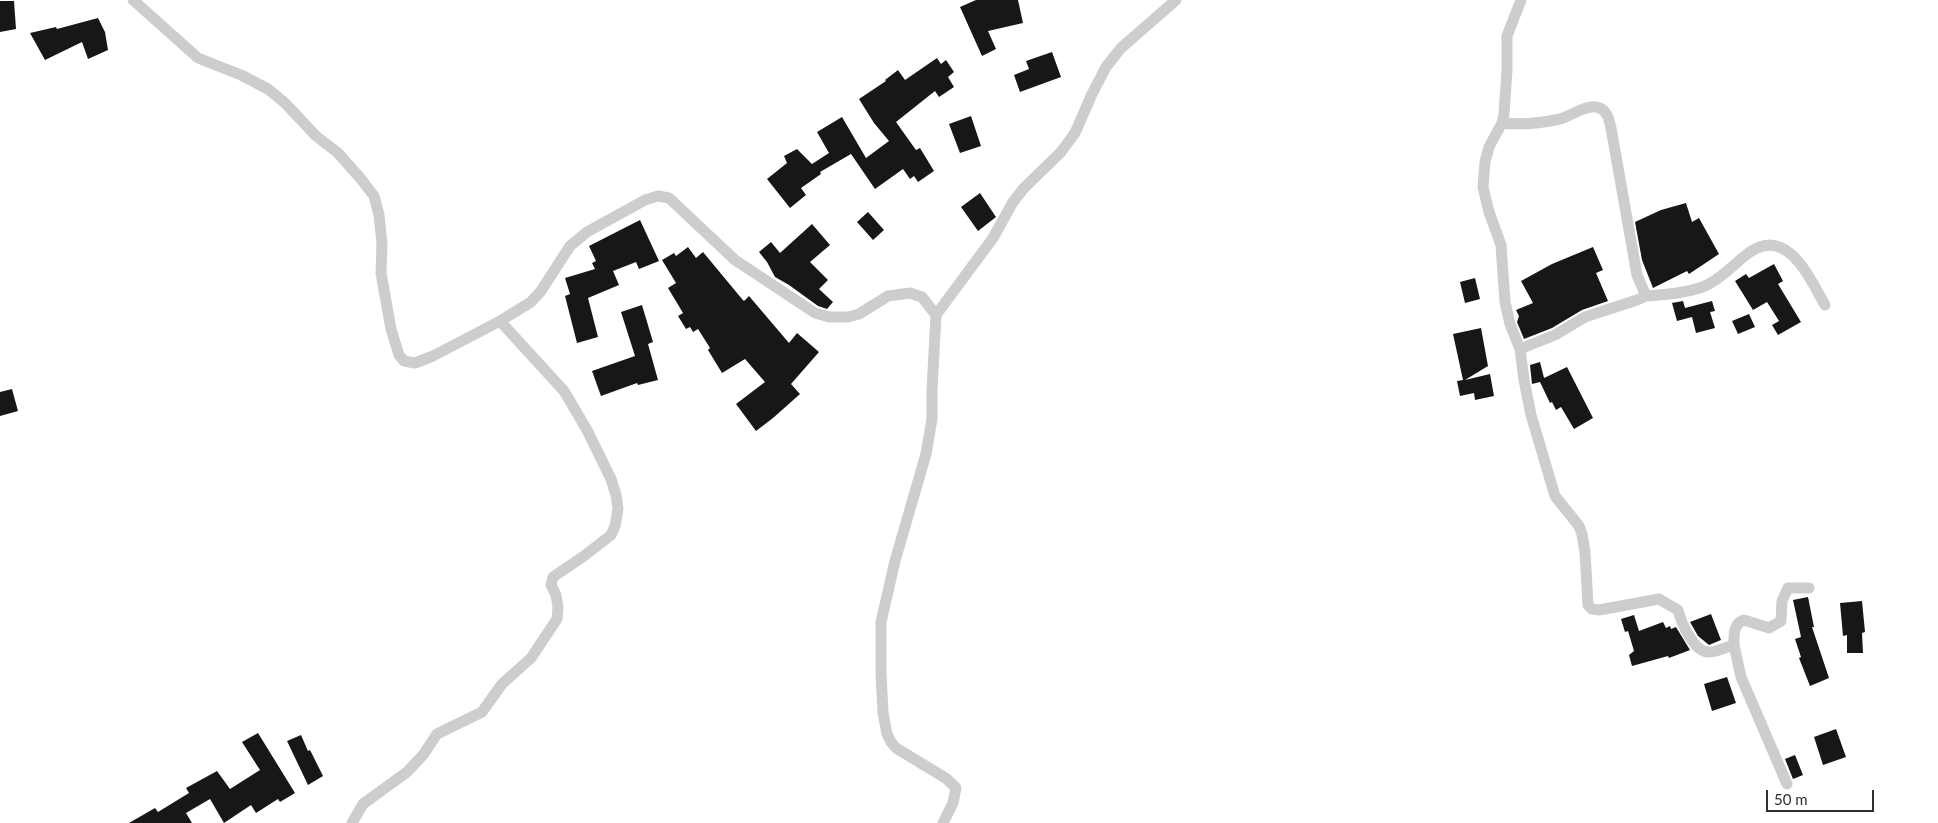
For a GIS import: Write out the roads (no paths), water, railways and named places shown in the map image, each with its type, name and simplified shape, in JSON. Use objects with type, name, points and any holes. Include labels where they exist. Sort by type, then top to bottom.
[{"type":"street","points":[[133,0],[198,58],[268,89],[285,103],[316,136],[338,153],[361,178],[374,196],[379,215],[382,244],[381,273],[391,329],[399,355],[404,361],[415,363],[433,356],[532,302],[570,246],[588,232],[645,200],[664,196],[673,201],[735,260],[815,313],[829,317],[848,318],[859,314],[888,296],[910,293],[922,296],[936,314]]},
{"type":"street","points":[[943,823],[953,802],[956,788],[953,783],[896,748],[887,734],[883,712],[881,637],[881,622],[895,561],[926,454],[932,419],[936,314],[992,238],[1013,202],[1024,188],[1061,152],[1076,133],[1099,79],[1111,61],[1121,48],[1176,0]]},
{"type":"street","points":[[1521,0],[1507,36],[1507,70],[1502,123],[1489,147],[1485,162],[1483,187],[1488,212],[1501,245],[1505,302],[1510,324],[1520,349],[1524,380],[1532,415],[1555,496],[1579,526],[1582,534],[1585,552],[1586,598],[1590,607],[1599,610],[1659,599],[1678,610],[1682,625],[1702,651],[1712,652],[1734,645]]},
{"type":"street","points":[[1502,123],[1517,124],[1560,119],[1595,107],[1605,112],[1611,128],[1637,275],[1646,296]]},
{"type":"street","points":[[1520,349],[1555,335],[1584,317],[1646,296],[1664,295],[1706,286],[1727,272],[1755,248],[1765,246],[1777,246],[1793,255],[1806,272],[1825,306]]},
{"type":"street","points":[[352,823],[363,804],[407,772],[423,755],[437,734],[482,712],[502,684],[524,666],[557,619],[556,595],[551,585],[553,577],[606,540],[615,526],[618,509],[614,486],[573,404],[549,374],[500,321]]},
{"type":"street","points":[[1787,784],[1741,677],[1734,645],[1734,633],[1738,623],[1744,620],[1771,627],[1781,620],[1782,601],[1788,588],[1809,588]]}]
